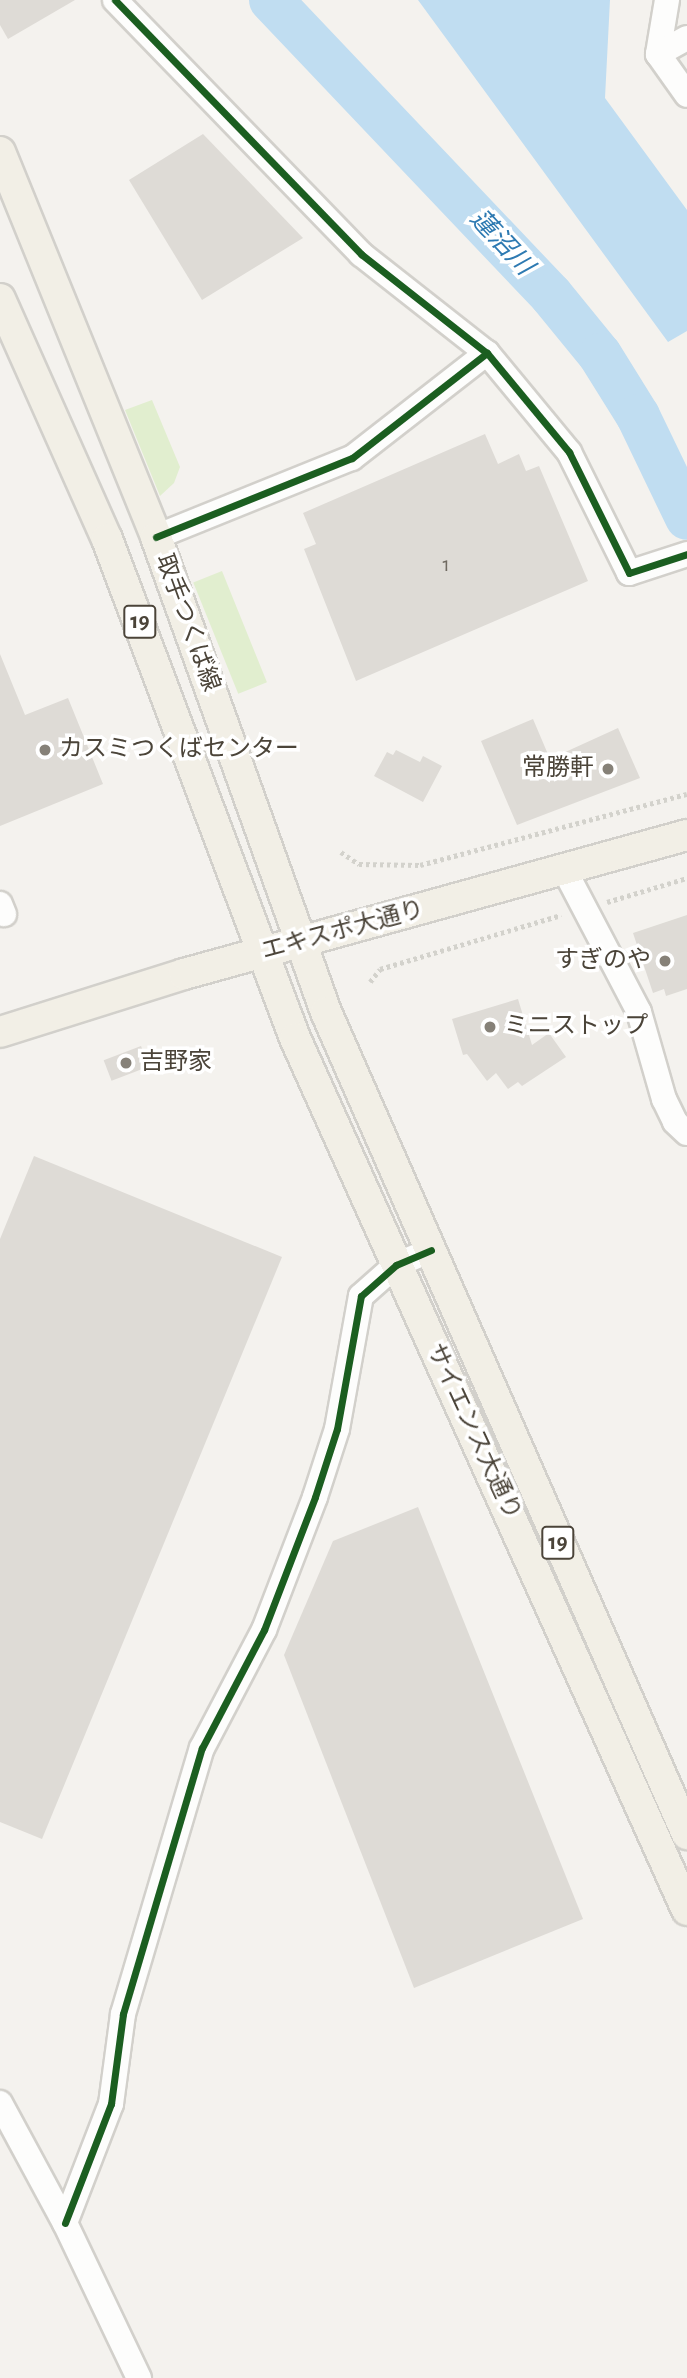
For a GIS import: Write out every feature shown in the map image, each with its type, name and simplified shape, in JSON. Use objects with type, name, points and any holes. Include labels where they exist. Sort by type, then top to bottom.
[{"type":"main road","name":"取手つくば線","points":[[0,152],[156,537],[298,942]]},
{"type":"main road","name":"取手つくば線","points":[[0,299],[107,539],[215,816],[261,953]]},
{"type":"main road","name":"エキスポ大通り","points":[[0,1032],[298,942],[687,835]]},
{"type":"main road","name":"サイエンス大通り","points":[[298,942],[687,1834]]},
{"type":"main road","name":"サイエンス大通り","points":[[261,953],[396,1265],[687,1910]]},
{"type":"street","points":[[115,0],[361,254],[486,353],[569,452],[629,573],[676,558]]},
{"type":"street","points":[[667,0],[658,54],[687,95]]},
{"type":"street","points":[[658,54],[687,38]]},
{"type":"street","points":[[156,537],[352,458],[486,353]]},
{"type":"street","points":[[565,869],[639,1012],[664,1099],[675,1122],[687,1133]]},
{"type":"street","points":[[65,2223],[111,2104],[123,2014],[202,1748],[264,1630],[315,1497],[337,1429],[361,1296],[396,1265],[431,1250]]},
{"type":"street","points":[[0,2103],[65,2223],[139,2378]]},
{"type":"path","points":[[341,852],[359,864],[420,865],[687,794]]},
{"type":"path","points":[[370,982],[380,969],[687,878]]},
{"type":"green space","points":[[152,400],[180,467],[174,483],[160,496],[125,410]]},
{"type":"green space","points":[[222,571],[267,682],[238,694],[193,583]]},
{"type":"water","points":[[418,0],[610,0],[605,98],[687,210],[687,331],[668,342]]},
{"type":"building","points":[[0,0],[75,0],[8,39],[0,25]]},
{"type":"building","points":[[203,134],[303,238],[202,300],[129,180]]},
{"type":"building","points":[[485,434],[498,464],[519,454],[526,471],[539,466],[588,581],[356,681],[304,549],[316,544],[303,513]]},
{"type":"building","name":"カスミつくばセンター","points":[[0,654],[25,715],[68,698],[103,784],[0,826]]},
{"type":"building","points":[[533,719],[550,759],[618,728],[640,778],[517,825],[481,741]]},
{"type":"building","points":[[396,750],[420,762],[423,756],[442,766],[423,802],[374,776],[387,752],[393,755]]},
{"type":"building","name":"すぎのや","points":[[687,915],[687,989],[666,996],[664,989],[653,993],[633,933]]},
{"type":"building","points":[[518,999],[532,1045],[549,1033],[566,1057],[522,1086],[518,1082],[508,1089],[496,1073],[487,1081],[467,1054],[463,1055],[452,1019]]},
{"type":"building","name":"吉野家","points":[[141,1046],[149,1067],[112,1081],[104,1060]]},
{"type":"building","points":[[34,1156],[282,1257],[42,1839],[0,1822],[0,1239]]},
{"type":"building","points":[[418,1507],[583,1919],[414,1988],[284,1655],[333,1541]]},
{"type":"waterway","name":"蓮沼川","points":[[271,0],[551,295],[600,355],[638,416],[687,518]]},
{"type":"cycle path","points":[[115,0],[361,254],[487,353],[569,452],[629,573],[687,554]]},
{"type":"cycle path","points":[[156,537],[352,458],[487,353]]},
{"type":"cycle path","points":[[65,2223],[111,2104],[123,2014],[202,1748],[264,1630],[315,1497],[337,1429],[361,1296],[396,1265],[431,1250]]},
{"type":"place","name":"カスミつくばセンター","points":[[45,750]]},
{"type":"place","name":"常勝軒","points":[[608,769]]},
{"type":"place","name":"すぎのや","points":[[665,961]]},
{"type":"place","name":"ミニストップ","points":[[490,1027]]},
{"type":"place","name":"吉野家","points":[[126,1063]]}]
